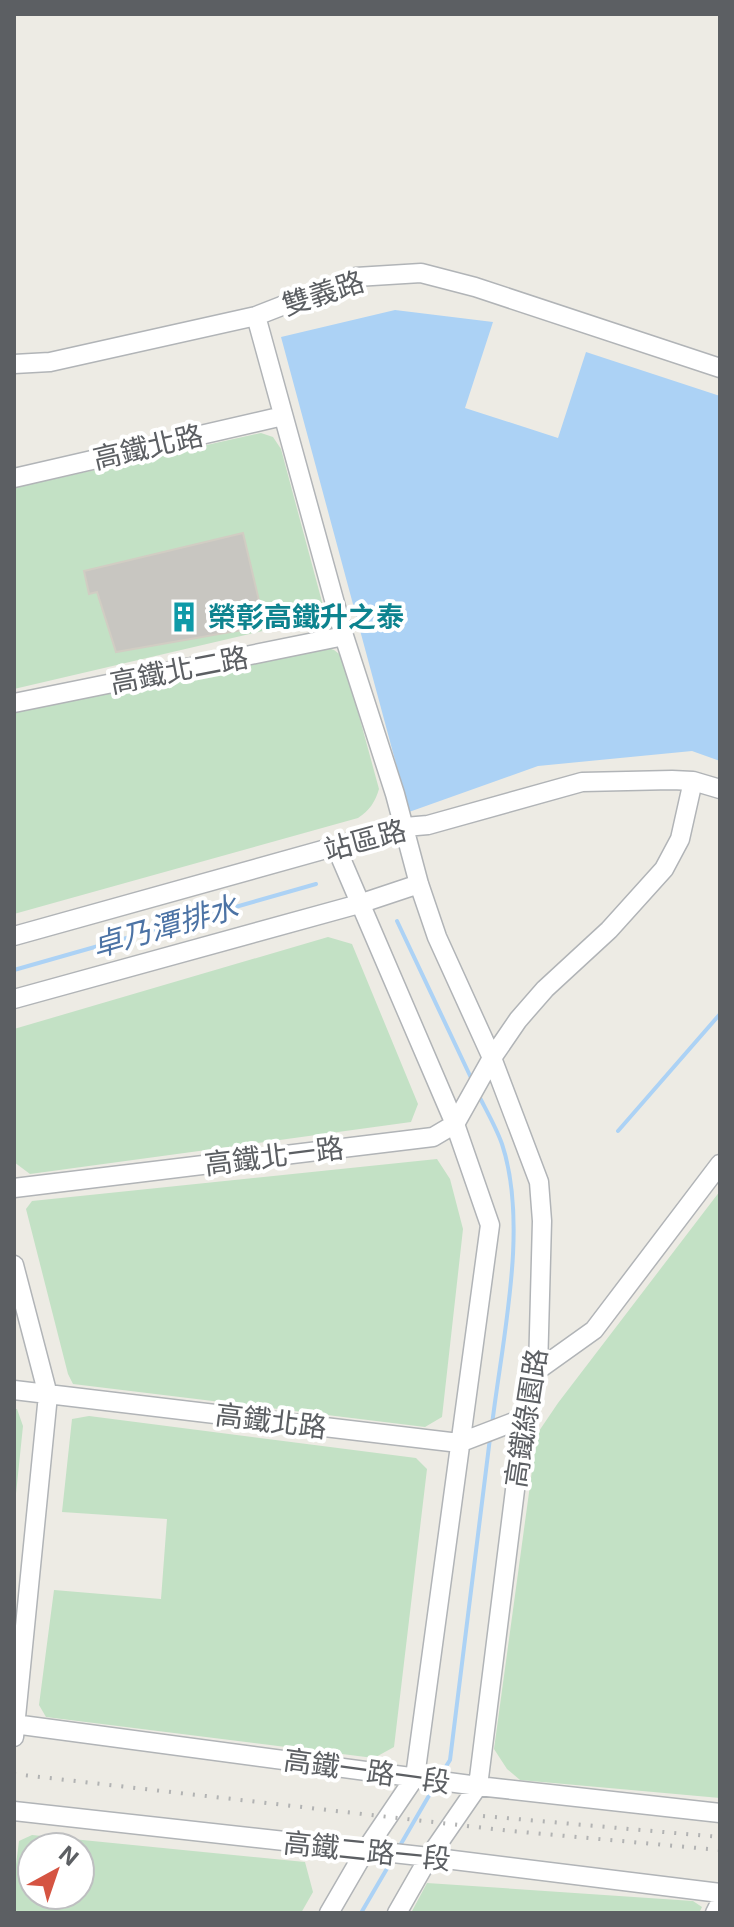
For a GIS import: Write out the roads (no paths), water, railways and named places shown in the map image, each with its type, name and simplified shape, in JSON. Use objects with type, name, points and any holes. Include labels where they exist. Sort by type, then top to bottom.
[{"type":"street","name":"雙義路","points":[[14,364],[50,362],[256,316],[356,277],[421,273],[475,287],[720,368]]},
{"type":"street","name":"高鐵綠園路","points":[[256,316],[344,636],[405,827],[419,884],[437,937],[492,1058],[539,1182],[542,1221],[538,1370],[524,1418],[478,1786],[429,1857],[397,1913]]},
{"type":"street","name":"高鐵北路","points":[[14,478],[283,416]]},
{"type":"street","name":"高鐵北二路","points":[[14,703],[344,636]]},
{"type":"street","name":"站區路","points":[[14,936],[405,827],[428,825],[582,782],[693,781],[720,789]]},
{"type":"street","points":[[455,1124],[492,1058],[518,1020],[545,989],[609,930],[664,869],[680,839],[693,781]]},
{"type":"street","points":[[329,1913],[365,1851],[415,1777],[490,1225],[455,1124],[336,847]]},
{"type":"street","name":"站區路","points":[[14,999],[359,904],[419,884]]},
{"type":"street","name":"高鐵北一路","points":[[14,1188],[433,1137],[455,1124]]},
{"type":"street","points":[[538,1370],[594,1330],[720,1164]]},
{"type":"street","points":[[14,1265],[48,1395],[15,1729]]},
{"type":"street","name":"高鐵北路","points":[[14,1390],[459,1443],[524,1418]]},
{"type":"street","name":"高鐵一路一段","points":[[15,1729],[720,1813]]},
{"type":"street","name":"高鐵二路一段","points":[[14,1811],[720,1893]]},
{"type":"street","points":[[715,1913],[720,1903]]},
{"type":"water","points":[[395,310],[493,322],[465,408],[558,438],[586,352],[720,396],[720,761],[692,751],[538,766],[409,812],[281,337]]},
{"type":"waterway","name":"卓乃潭排水","points":[[14,970],[316,884]]},
{"type":"waterway","points":[[397,921],[473,1082]]},
{"type":"waterway","name":"卓乃潭排水","points":[[618,1131],[720,1014]]},
{"type":"waterway","points":[[478,1094],[502,1144],[510,1176],[513,1211],[511,1283],[492,1425]]},
{"type":"waterway","points":[[440,1776],[450,1760],[490,1438]]},
{"type":"waterway","points":[[398,1849],[434,1787]]},
{"type":"waterway","points":[[361,1913],[392,1860]]},
{"type":"railway","points":[[14,1774],[511,1831],[720,1850]]},
{"type":"railway","points":[[483,1816],[720,1837]]},
{"type":"place","name":"榮彰高鐵升之泰","points":[[184,617]]}]
